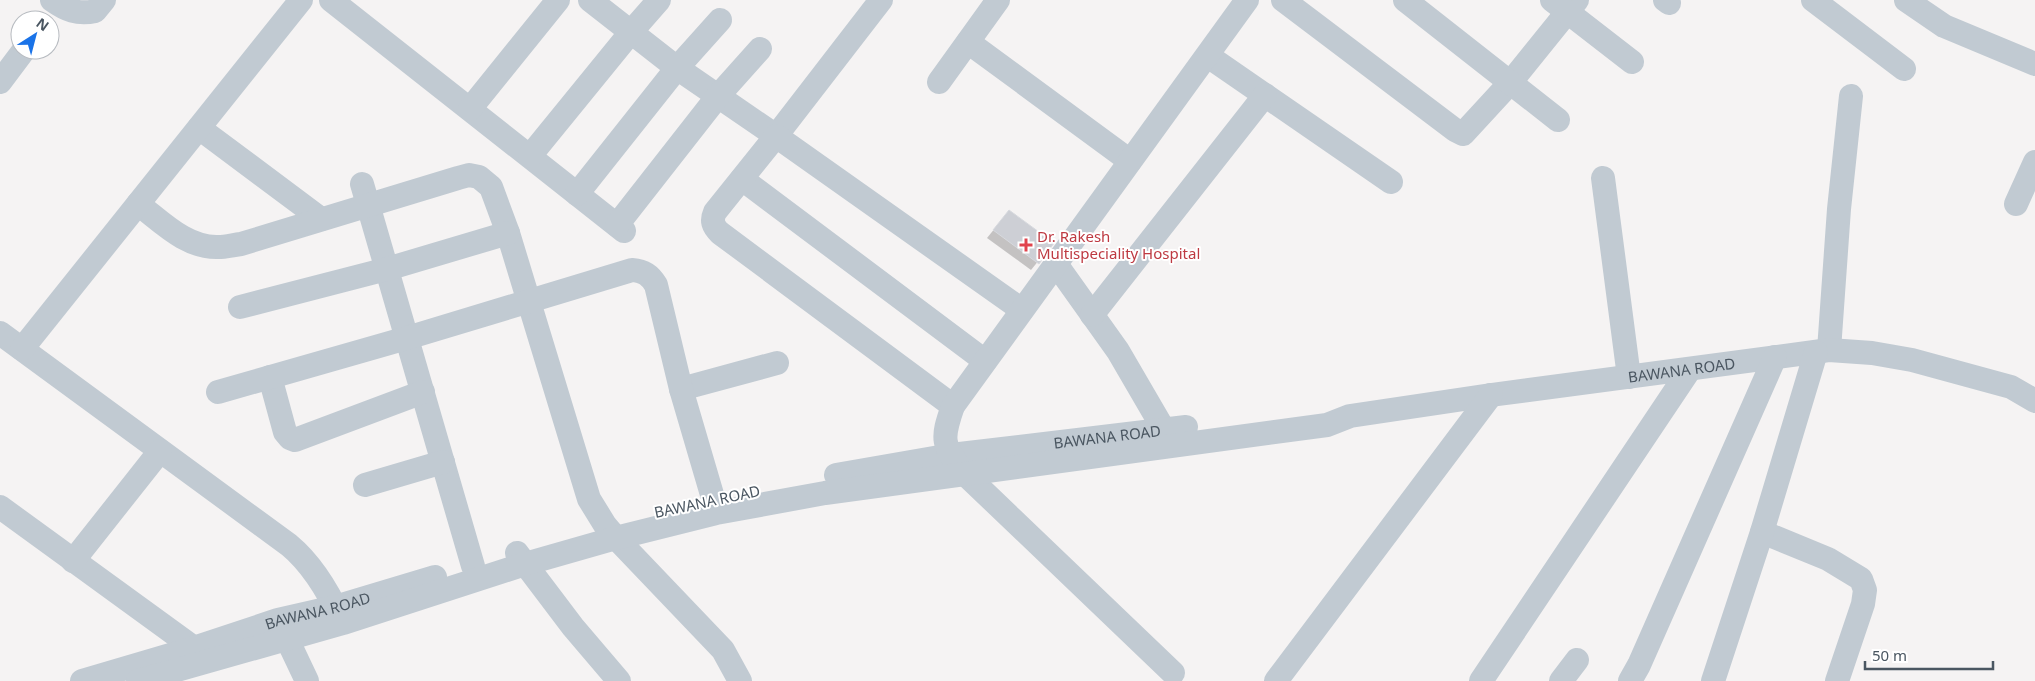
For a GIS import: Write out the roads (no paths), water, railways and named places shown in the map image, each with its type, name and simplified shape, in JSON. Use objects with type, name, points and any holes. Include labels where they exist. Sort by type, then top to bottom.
[{"type":"street","points":[[53,8],[86,13],[95,11],[104,0]]},
{"type":"street","points":[[22,350],[301,0]]},
{"type":"street","points":[[331,0],[621,228],[718,96],[760,49]]},
{"type":"street","points":[[470,109],[558,0]]},
{"type":"street","points":[[590,0],[677,68],[1022,310]]},
{"type":"street","points":[[530,156],[659,0]]},
{"type":"street","points":[[881,0],[715,212],[712,219],[714,226],[720,233],[953,406]]},
{"type":"street","points":[[939,82],[998,0]]},
{"type":"street","points":[[1283,0],[1463,134],[1467,132],[1510,83],[1566,4],[1632,62]]},
{"type":"street","points":[[1406,0],[1558,120]]},
{"type":"street","points":[[1813,0],[1904,69]]},
{"type":"street","points":[[1906,0],[1944,26],[2035,64]]},
{"type":"street","points":[[1173,672],[957,464],[944,441],[946,426],[953,406],[1208,56],[1241,2]]},
{"type":"street","points":[[577,194],[677,68],[720,20]]},
{"type":"street","points":[[968,42],[1130,161]]},
{"type":"street","points":[[1208,56],[1391,182]]},
{"type":"street","points":[[0,82],[16,60]]},
{"type":"street","points":[[1092,315],[1265,95]]},
{"type":"street","points":[[1713,681],[1823,351],[1851,96]]},
{"type":"street","points":[[199,128],[321,219]]},
{"type":"street","points":[[2016,204],[2035,162]]},
{"type":"street","points":[[138,204],[182,238],[194,244],[218,247],[241,244],[321,219],[365,194],[469,175],[479,177],[491,187],[508,233],[589,499],[611,531],[723,650],[740,681]]},
{"type":"street","points":[[1603,178],[1629,377]]},
{"type":"street","points":[[742,179],[986,361]]},
{"type":"street","points":[[365,194],[473,566]]},
{"type":"street","points":[[240,307],[387,269],[508,233]]},
{"type":"street","points":[[1056,264],[1118,351],[1164,430]]},
{"type":"street","points":[[218,392],[407,338],[632,270],[642,271],[651,277],[656,285],[681,389],[713,498]]},
{"type":"street","points":[[0,333],[300,554],[339,615]]},
{"type":"street","name":"BAWANA ROAD","points":[[957,464],[1327,425],[1350,416],[1491,395],[1823,351],[1872,353],[1912,360],[2011,387],[2035,401]]},
{"type":"street","points":[[1630,681],[1639,665],[1775,357]]},
{"type":"street","points":[[681,389],[777,363]]},
{"type":"street","points":[[1482,681],[1690,369]]},
{"type":"street","points":[[270,377],[285,432],[290,438],[295,440],[423,392]]},
{"type":"street","name":"BAWANA ROAD","points":[[2011,387],[2035,384]]},
{"type":"street","points":[[1276,681],[1491,395]]},
{"type":"street","name":"BAWANA ROAD","points":[[82,681],[194,648],[339,615],[713,498],[898,473],[1164,430],[1322,411],[1338,411],[1350,416]]},
{"type":"street","points":[[73,561],[160,451]]},
{"type":"street","points":[[365,485],[443,462]]},
{"type":"street","name":"BAWANA ROAD","points":[[611,531],[825,492],[898,473]]},
{"type":"street","points":[[0,507],[194,648]]},
{"type":"street","points":[[1762,532],[1828,559],[1861,579],[1865,590],[1863,604],[1837,681]]},
{"type":"street","points":[[521,558],[573,627],[619,681]]},
{"type":"street","name":"BAWANA ROAD","points":[[339,615],[473,566],[521,558]]},
{"type":"street","points":[[282,629],[307,681]]},
{"type":"street","name":"BAWANA ROAD","points":[[138,681],[282,629]]},
{"type":"street","points":[[1561,681],[1577,660]]},
{"type":"place","name":"Dr. Rakesh Multispeciality Hospital","points":[[1026,245]]}]
